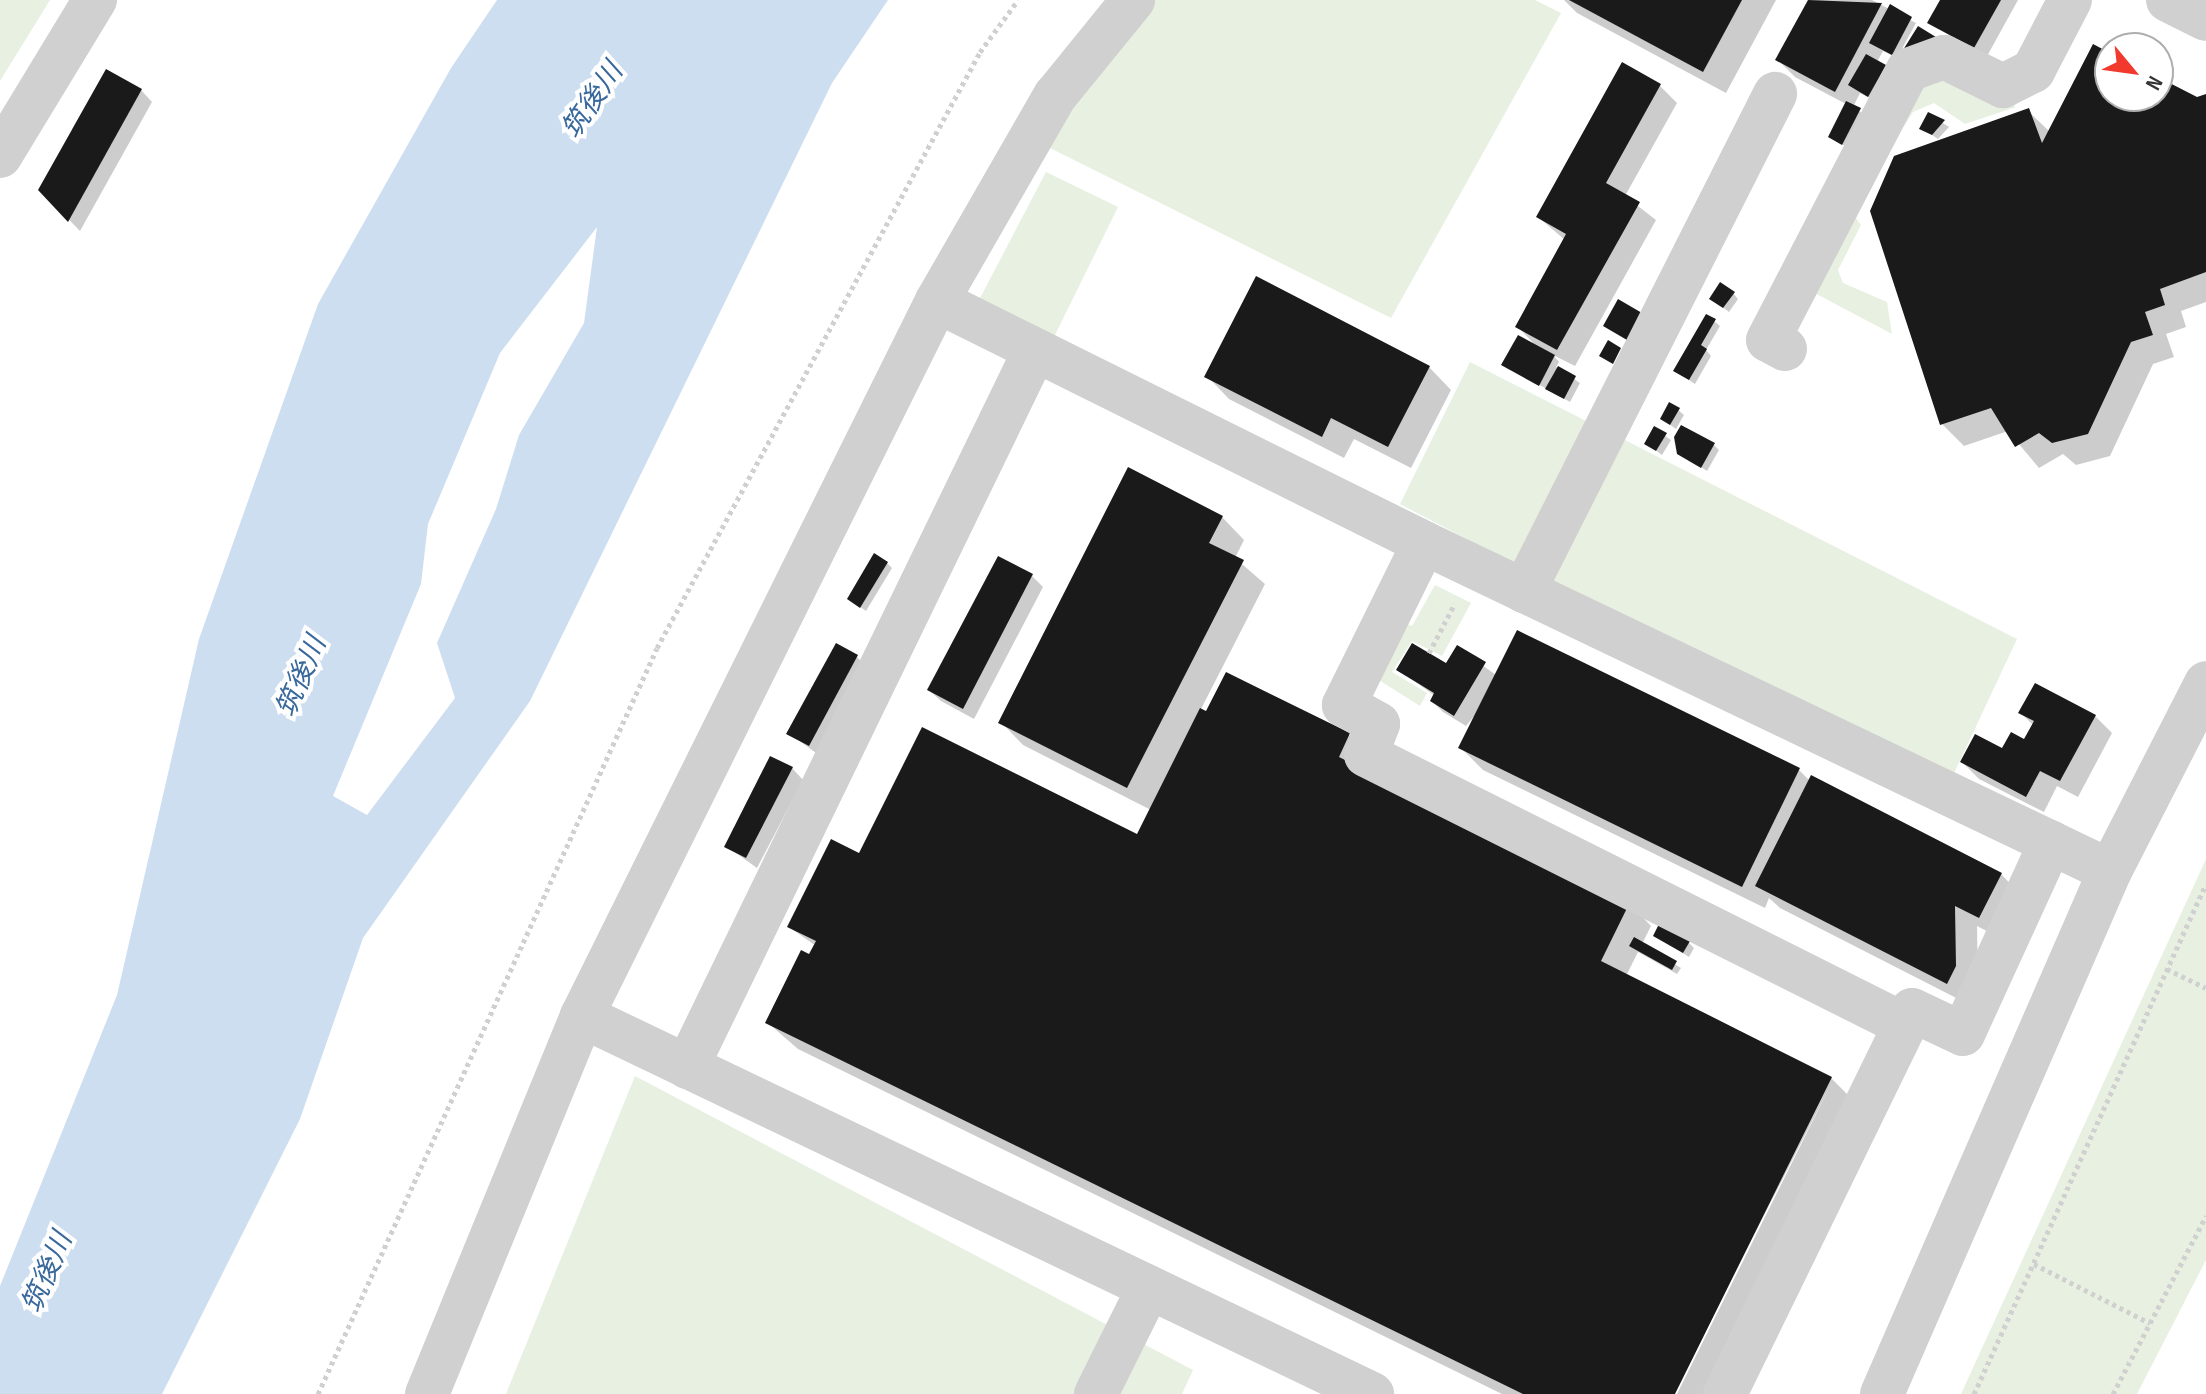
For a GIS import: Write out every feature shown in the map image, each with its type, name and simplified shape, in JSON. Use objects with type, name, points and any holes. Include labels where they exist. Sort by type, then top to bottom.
[{"type":"street","points":[[0,156],[95,0]]},
{"type":"street","points":[[427,1394],[582,1016],[937,301],[1055,96],[1133,0]]},
{"type":"street","points":[[1785,349],[1768,340],[1908,70],[1944,57],[2003,86],[2033,71],[2070,0]]},
{"type":"street","points":[[2168,0],[2206,19]]},
{"type":"street","points":[[1524,591],[1775,94]]},
{"type":"street","points":[[937,301],[1424,543],[2110,871]]},
{"type":"street","points":[[687,1067],[1035,350]]},
{"type":"street","points":[[1424,543],[1344,705],[1378,724],[1366,755],[1905,1025]]},
{"type":"street","points":[[1882,1394],[2110,871],[2206,683]]},
{"type":"street","points":[[1725,1394],[1912,1010],[1963,1034],[2051,842]]},
{"type":"street","points":[[582,1016],[1372,1394]]},
{"type":"street","points":[[1096,1394],[1149,1287]]},
{"type":"path","points":[[318,1394],[657,648],[980,52],[1018,0]]},
{"type":"path","points":[[1429,653],[1475,567]]},
{"type":"path","points":[[1974,1394],[2206,884]]},
{"type":"path","points":[[2167,969],[2206,988]]},
{"type":"path","points":[[2113,1394],[2206,1216]]},
{"type":"path","points":[[2034,1264],[2150,1323]]},
{"type":"green space","points":[[0,0],[50,0],[0,81]]},
{"type":"green space","points":[[1151,0],[1535,0],[1561,13],[1391,318],[1044,145]]},
{"type":"green space","points":[[1950,71],[2016,107],[1965,124],[1934,103],[1913,112],[1889,150],[1912,84]]},
{"type":"green space","points":[[1046,172],[1118,207],[1054,337],[978,302]]},
{"type":"green space","points":[[1851,211],[1861,225],[1838,270],[1843,283],[1887,302],[1892,334],[1809,290]]},
{"type":"green space","points":[[1470,362],[1598,427],[1526,570],[1400,504]]},
{"type":"green space","points":[[1611,433],[2017,639],[1949,784],[1539,590]]},
{"type":"green space","points":[[1435,585],[1471,603],[1442,656],[1412,641],[1392,672],[1427,693],[1420,706],[1371,675],[1401,622],[1412,626]]},
{"type":"green space","points":[[2206,859],[2206,1260],[2137,1394],[1961,1394]]},
{"type":"green space","points":[[635,1076],[1193,1370],[1182,1394],[506,1394]]},
{"type":"water","name":"筑後川","points":[[497,0],[888,0],[832,83],[530,701],[363,938],[300,1119],[162,1394],[0,1394],[0,1286],[117,995],[199,639],[318,304],[451,68]],"holes":[[[597,227],[584,323],[519,435],[496,509],[437,643],[455,698],[367,815],[333,796],[421,584],[428,524],[500,353]]]},
{"type":"building","points":[[1569,0],[1742,0],[1703,72]]},
{"type":"building","points":[[1808,0],[1882,3],[1835,92],[1775,60]]},
{"type":"building","points":[[1940,0],[2001,0],[1974,48],[1927,23]]},
{"type":"building","points":[[1890,4],[1912,17],[1892,55],[1869,43]]},
{"type":"building","points":[[1918,26],[1944,42],[1903,50]]},
{"type":"building","points":[[2093,44],[2094,112],[2174,112],[2174,85],[2197,97],[2206,94],[2206,272],[2160,289],[2165,305],[2145,312],[2153,335],[2131,342],[2088,434],[2052,443],[2039,433],[2015,447],[1991,408],[1940,425],[1870,211],[1894,156],[2029,108],[2042,143]]},
{"type":"building","points":[[1866,54],[1886,65],[1868,97],[1848,85]]},
{"type":"building","points":[[1622,62],[1661,84],[1606,183],[1640,202],[1557,350],[1515,327],[1566,234],[1536,217]]},
{"type":"building","points":[[106,69],[142,89],[68,222],[38,190]]},
{"type":"building","points":[[1846,101],[1861,108],[1842,145],[1828,137]]},
{"type":"building","points":[[1928,112],[1945,120],[1932,135],[1919,129]]},
{"type":"building","points":[[1256,276],[1430,366],[1388,447],[1331,418],[1322,437],[1204,377]]},
{"type":"building","points":[[1720,282],[1735,292],[1723,308],[1709,299]]},
{"type":"building","points":[[1618,299],[1642,313],[1627,340],[1603,326]]},
{"type":"building","points":[[1706,314],[1716,319],[1701,345],[1707,349],[1689,380],[1673,371]]},
{"type":"building","points":[[1518,335],[1555,355],[1539,386],[1501,365]]},
{"type":"building","points":[[1608,340],[1621,348],[1613,364],[1599,356]]},
{"type":"building","points":[[1558,366],[1576,376],[1564,399],[1545,389]]},
{"type":"building","points":[[1669,402],[1680,408],[1670,425],[1660,419]]},
{"type":"building","points":[[1681,425],[1715,443],[1701,468],[1677,454],[1674,437]]},
{"type":"building","points":[[1654,426],[1667,433],[1656,451],[1644,444]]},
{"type":"building","points":[[1128,467],[1223,516],[1209,543],[1244,560],[1127,788],[998,723]]},
{"type":"building","points":[[874,553],[888,562],[860,608],[847,599]]},
{"type":"building","points":[[998,556],[1033,574],[963,709],[927,690]]},
{"type":"building","points":[[1517,630],[1800,768],[1742,887],[1458,748]]},
{"type":"building","points":[[836,643],[858,655],[809,746],[786,734]]},
{"type":"building","points":[[1412,643],[1446,663],[1457,645],[1486,662],[1454,716],[1430,701],[1434,693],[1396,670]]},
{"type":"building","points":[[1226,672],[1350,733],[1339,757],[1630,902],[1601,961],[1832,1077],[1675,1394],[1523,1394],[765,1023],[801,950],[809,954],[816,941],[787,927],[831,839],[859,853],[922,727],[1137,834],[1200,708],[1206,711]]},
{"type":"building","points":[[2035,683],[2096,715],[2060,781],[2040,771],[2026,797],[1960,762],[1975,734],[2002,748],[2011,732],[2024,739],[2034,721],[2018,713]]},
{"type":"building","points":[[770,756],[793,767],[746,858],[724,847]]},
{"type":"building","points":[[1811,775],[2002,873],[1979,918],[1955,906],[1956,966],[1947,984],[1755,886]]},
{"type":"building","points":[[1659,924],[1690,941],[1683,953],[1653,936]]},
{"type":"building","points":[[1634,937],[1677,961],[1672,970],[1629,946]]}]
